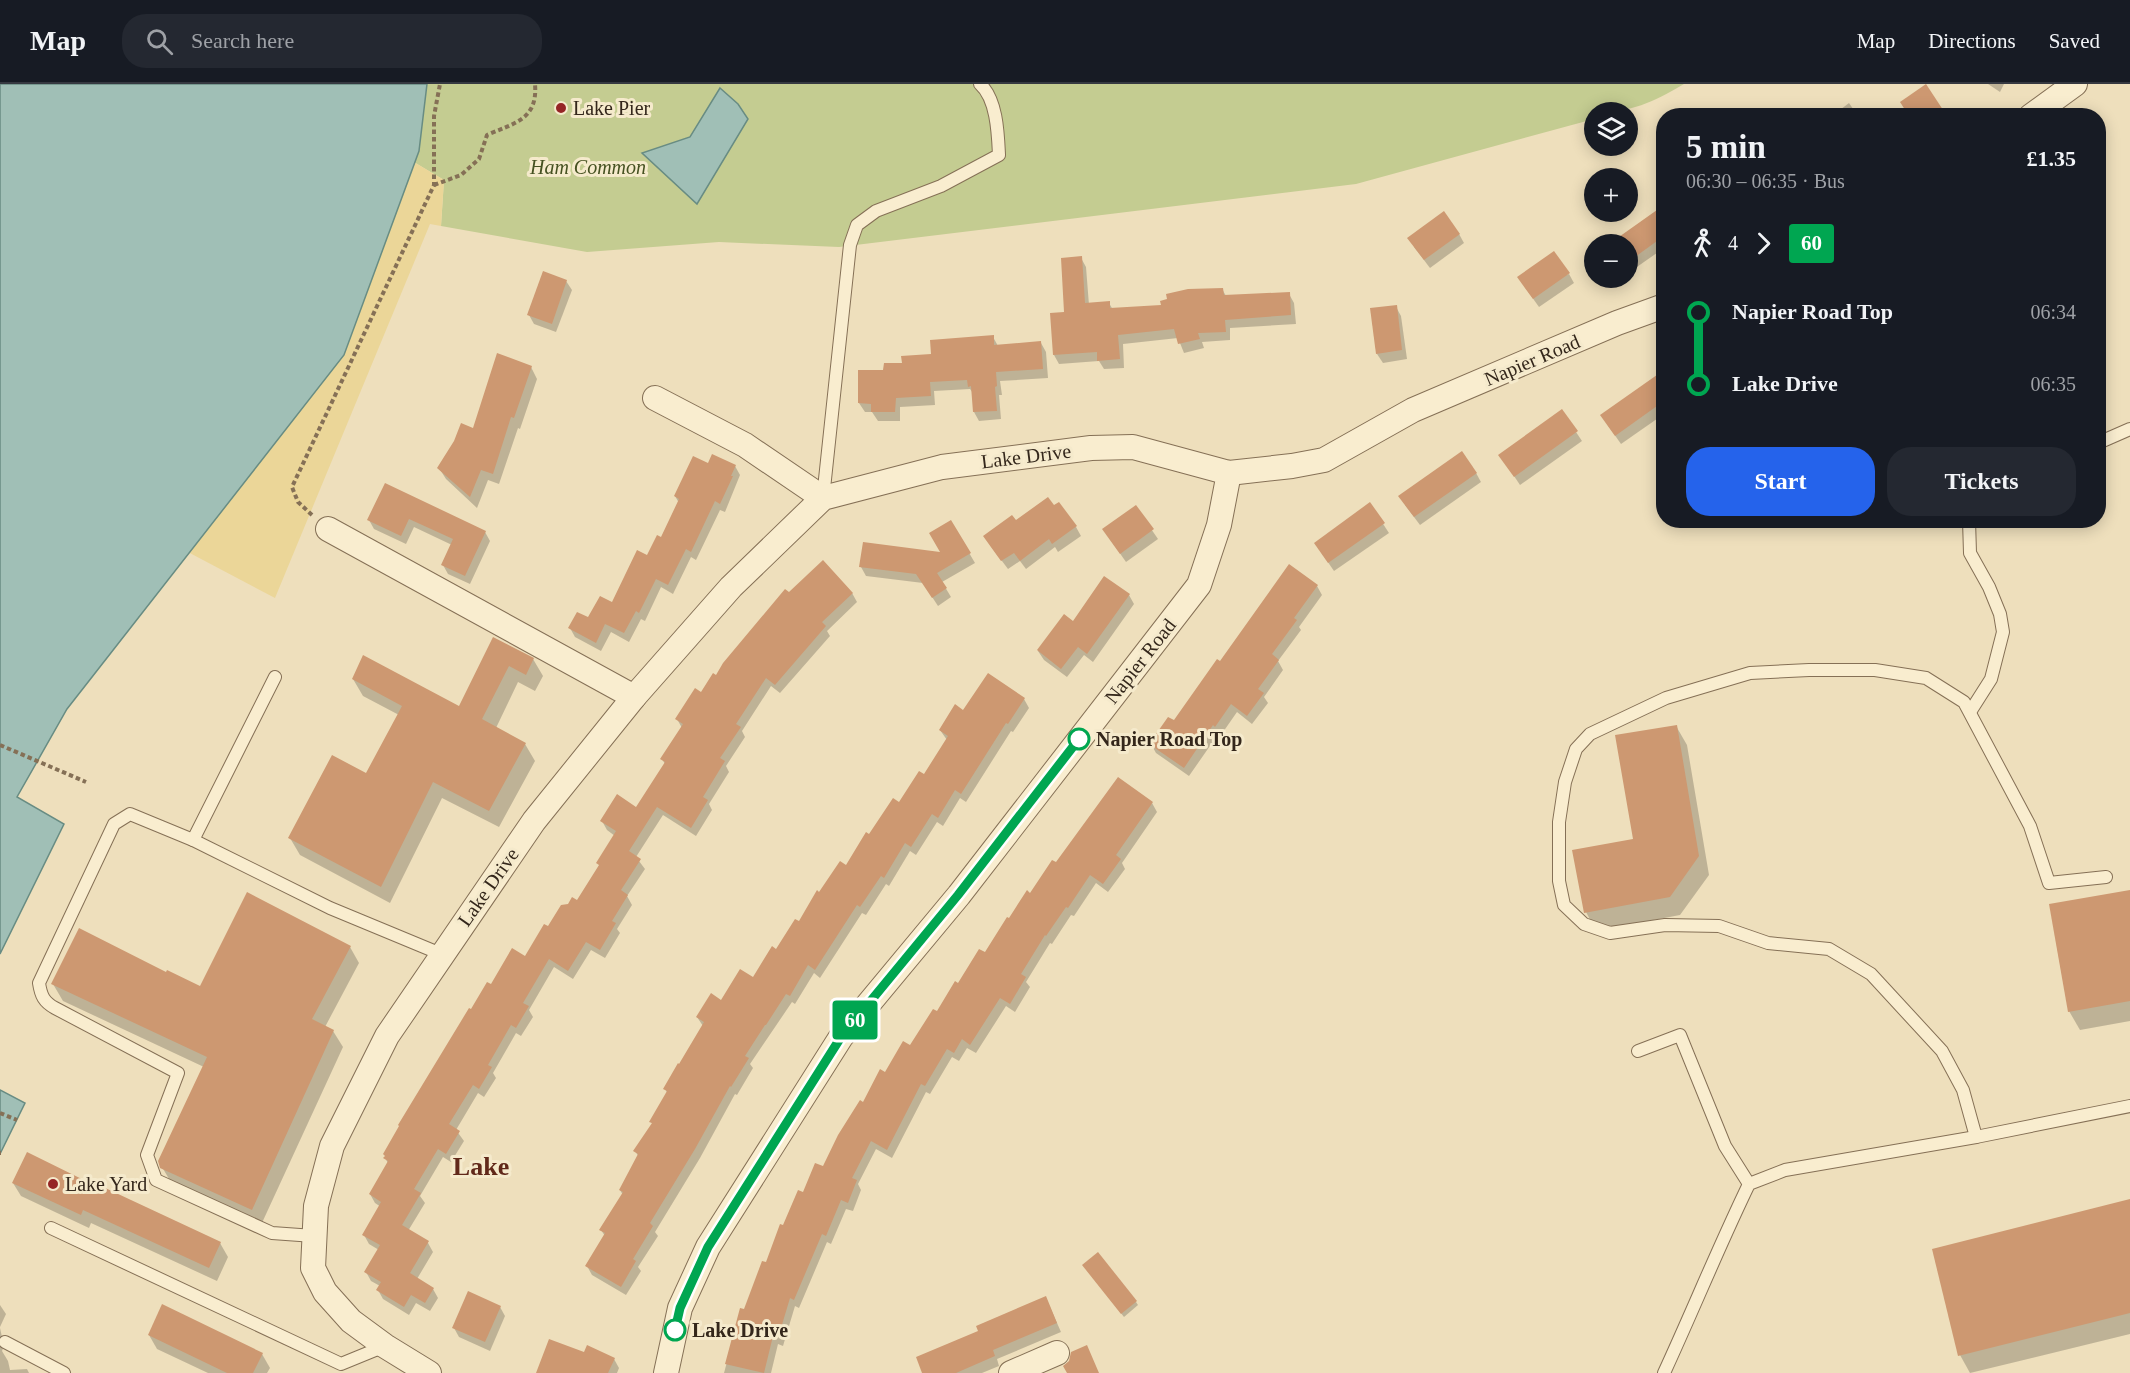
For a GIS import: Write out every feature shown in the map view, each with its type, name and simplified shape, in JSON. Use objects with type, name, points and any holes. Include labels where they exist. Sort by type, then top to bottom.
[{"type":"street","points":[[2042,108],[2075,84]]},
{"type":"street","name":"Napier Road","points":[[666,1373],[680,1308],[708,1247],[841,1037],[958,895],[1199,585],[1220,525],[1229,473],[1324,460],[1413,410],[1656,309]]},
{"type":"street","points":[[656,398],[744,445],[823,498]]},
{"type":"street","name":"Lake Drive","points":[[429,1373],[385,1346],[351,1321],[325,1292],[314,1268],[316,1206],[332,1146],[387,1036],[534,821],[634,697],[730,587],[823,498],[942,467],[1091,448],[1133,447],[1229,473]]},
{"type":"street","points":[[328,529],[634,697]]},
{"type":"street","points":[[1011,1373],[1057,1353]]},
{"type":"lane","points":[[823,498],[850,245],[857,225],[876,212],[941,186],[999,155],[997,121],[986,89],[980,84]]},
{"type":"lane","points":[[2106,440],[2130,429]]},
{"type":"lane","points":[[1969,528],[1970,553],[1989,587],[2000,614],[2004,632],[1991,679],[1970,712]]},
{"type":"lane","points":[[1976,1137],[1963,1090],[1942,1051],[1871,974],[1828,949],[1768,943],[1719,926],[1665,925],[1610,933],[1584,924],[1564,904],[1559,881],[1559,822],[1565,782],[1576,749],[1590,734],[1666,698],[1750,673],[1875,670],[1926,678],[1964,702],[1970,712],[2030,826],[2049,884],[2106,877]]},
{"type":"lane","points":[[193,840],[275,677]]},
{"type":"lane","points":[[314,1236],[272,1233],[156,1180],[147,1155],[178,1073],[45,1002],[39,983],[114,824],[130,814],[193,840],[330,908],[441,954]]},
{"type":"lane","points":[[1638,1052],[1680,1035],[1725,1146],[1749,1184]]},
{"type":"lane","points":[[1664,1373],[1749,1184],[1785,1170],[1976,1137],[2130,1106]]},
{"type":"lane","points":[[51,1228],[341,1364],[385,1346]]},
{"type":"lane","points":[[5,1342],[64,1373]]},
{"type":"path","points":[[328,529],[298,502],[292,487],[434,185],[435,116],[440,84]]},
{"type":"path","points":[[434,185],[461,175],[479,159],[487,135],[525,118],[534,106],[535,84]]},
{"type":"path","points":[[0,745],[86,782]]},
{"type":"path","points":[[0,1113],[17,1120]]},
{"type":"green space","name":"Ham Common","points":[[395,84],[1684,84],[1638,106],[1638,102],[1584,102],[1584,122],[1356,184],[839,247],[719,242],[587,252],[441,226],[444,180],[392,149]]},
{"type":"sand","points":[[392,149],[444,180],[441,226],[430,224],[275,598],[167,541]]},
{"type":"water","points":[[0,84],[427,84],[419,151],[344,355],[67,709],[17,797],[64,824],[0,954]]},
{"type":"water","points":[[720,88],[738,104],[748,119],[697,204],[642,153],[690,137]]},
{"type":"water","points":[[0,1090],[25,1103],[0,1154]]},
{"type":"building","points":[[1926,84],[1942,108],[1904,108],[1900,102]]},
{"type":"building","points":[[1444,211],[1460,234],[1424,260],[1407,238]]},
{"type":"building","points":[[1656,211],[1656,242],[1638,255],[1638,234],[1623,234]]},
{"type":"building","points":[[1554,251],[1570,273],[1533,299],[1517,277]]},
{"type":"building","points":[[1082,256],[1085,303],[1110,301],[1110,308],[1161,305],[1160,301],[1167,299],[1166,294],[1188,289],[1223,288],[1224,295],[1290,292],[1291,315],[1225,320],[1226,332],[1198,333],[1200,339],[1178,344],[1174,329],[1118,335],[1120,359],[1097,361],[1097,352],[1053,355],[1050,313],[1064,312],[1061,258]]},
{"type":"building","points":[[543,271],[567,280],[552,324],[527,315]]},
{"type":"building","points":[[1397,305],[1402,350],[1376,354],[1370,308]]},
{"type":"building","points":[[994,335],[994,345],[1041,341],[1043,369],[996,372],[997,411],[973,412],[971,386],[968,387],[967,380],[930,382],[931,396],[896,398],[895,412],[871,412],[871,404],[858,403],[858,370],[883,370],[884,363],[902,363],[901,356],[931,354],[930,340]]},
{"type":"building","points":[[497,353],[532,366],[514,418],[511,417],[493,474],[481,470],[470,497],[437,468],[454,441],[461,423],[473,428]]},
{"type":"building","points":[[1656,376],[1656,407],[1615,436],[1600,415]]},
{"type":"building","points":[[1562,409],[1578,431],[1514,477],[1498,455]]},
{"type":"building","points":[[1462,451],[1477,473],[1414,517],[1398,496]]},
{"type":"building","points":[[712,454],[736,465],[731,476],[733,476],[720,504],[715,501],[691,552],[686,549],[668,585],[656,579],[639,613],[636,611],[624,633],[605,624],[596,643],[568,628],[577,612],[588,617],[600,596],[612,602],[637,550],[647,555],[657,535],[661,537],[679,499],[674,496],[693,456],[708,463]]},
{"type":"building","points":[[385,483],[486,531],[465,576],[441,565],[453,539],[409,519],[401,536],[367,520]]},
{"type":"building","points":[[1048,497],[1054,505],[1059,502],[1077,526],[1052,544],[1049,539],[1020,561],[1014,553],[1001,561],[983,536],[1012,515],[1016,520]]},
{"type":"building","points":[[1370,502],[1385,523],[1328,563],[1314,543]]},
{"type":"building","points":[[1136,505],[1154,529],[1120,554],[1102,529]]},
{"type":"building","points":[[951,520],[971,553],[937,573],[947,588],[932,598],[916,574],[859,567],[863,542],[940,552],[929,533]]},
{"type":"building","points":[[823,560],[853,593],[822,622],[826,626],[775,685],[766,678],[736,724],[741,727],[720,758],[725,761],[703,797],[708,800],[691,828],[657,807],[629,851],[641,859],[621,890],[628,895],[612,921],[616,923],[600,950],[586,942],[568,971],[549,959],[523,1003],[529,1006],[516,1028],[511,1025],[488,1065],[492,1067],[479,1089],[473,1085],[449,1124],[460,1131],[446,1154],[438,1149],[414,1189],[421,1193],[402,1225],[429,1241],[410,1273],[434,1288],[425,1303],[411,1295],[404,1307],[376,1290],[381,1282],[364,1272],[380,1245],[362,1235],[381,1202],[369,1194],[388,1161],[383,1158],[385,1156],[383,1154],[398,1125],[469,1008],[471,1009],[487,982],[491,984],[512,948],[525,956],[544,924],[548,926],[561,905],[568,904],[572,897],[577,900],[599,865],[596,863],[616,831],[600,821],[617,794],[636,807],[665,762],[660,759],[683,724],[675,719],[695,688],[701,692],[713,673],[716,675],[723,663],[785,589],[789,592]]},
{"type":"building","points":[[1289,564],[1318,585],[1294,618],[1297,620],[1272,654],[1279,660],[1258,689],[1264,693],[1247,716],[1231,704],[1215,727],[1213,725],[1184,768],[1149,744],[1168,717],[1174,720],[1217,659],[1220,661]]},
{"type":"building","points":[[1104,576],[1130,594],[1087,654],[1078,647],[1061,669],[1037,650],[1064,614],[1073,621]]},
{"type":"building","points":[[493,637],[534,658],[526,675],[509,666],[482,719],[526,743],[489,811],[433,782],[381,887],[288,838],[332,755],[366,773],[402,706],[352,679],[363,655],[459,706]]},
{"type":"building","points":[[988,673],[1025,698],[1008,724],[1006,723],[961,794],[955,790],[938,818],[932,814],[911,847],[905,843],[884,878],[881,876],[860,907],[857,905],[815,970],[808,965],[790,996],[786,994],[745,1056],[749,1058],[730,1086],[650,1223],[653,1226],[633,1259],[636,1261],[621,1287],[585,1266],[605,1233],[599,1230],[623,1192],[619,1190],[638,1154],[633,1151],[652,1123],[649,1122],[667,1091],[663,1089],[704,1022],[696,1017],[711,993],[721,1000],[740,969],[753,977],[772,946],[776,949],[795,919],[799,921],[817,890],[819,892],[840,861],[846,865],[866,832],[869,834],[893,798],[899,802],[919,771],[924,774],[948,736],[939,730],[955,704],[963,710]]},
{"type":"building","points":[[1677,725],[1699,856],[1670,897],[1584,913],[1572,850],[1633,839],[1615,735]]},
{"type":"building","points":[[1118,777],[1153,802],[1116,855],[1121,859],[1103,884],[1090,875],[1068,908],[1066,907],[1045,935],[1021,974],[1026,977],[1010,1004],[1000,998],[970,1045],[962,1039],[954,1053],[947,1049],[925,1086],[921,1084],[887,1150],[871,1141],[852,1178],[857,1180],[848,1203],[841,1200],[826,1236],[822,1234],[794,1300],[790,1298],[778,1338],[773,1336],[764,1373],[725,1364],[740,1308],[744,1309],[762,1261],[766,1262],[780,1224],[783,1225],[798,1190],[803,1192],[815,1163],[823,1166],[838,1135],[860,1100],[863,1102],[880,1069],[885,1072],[903,1041],[910,1045],[933,1009],[937,1011],[955,981],[958,983],[979,949],[985,952],[1027,890],[1030,893],[1052,860],[1056,862]]},
{"type":"building","points":[[2130,890],[2130,1001],[2068,1012],[2049,904]]},
{"type":"building","points":[[247,892],[351,946],[312,1019],[334,1030],[252,1210],[160,1168],[158,1161],[207,1057],[51,984],[79,928],[166,972],[167,970],[200,986]]},
{"type":"building","points":[[27,1152],[100,1188],[101,1186],[221,1242],[209,1268],[83,1210],[81,1215],[12,1183]]},
{"type":"building","points":[[2130,1199],[2130,1313],[1958,1356],[1932,1249]]},
{"type":"building","points":[[1098,1252],[1137,1301],[1121,1314],[1082,1265]]},
{"type":"building","points":[[468,1291],[501,1306],[485,1342],[452,1328]]},
{"type":"building","points":[[1046,1296],[1057,1323],[993,1350],[995,1356],[956,1373],[922,1373],[916,1357],[978,1331],[976,1326]]},
{"type":"building","points":[[162,1304],[263,1353],[253,1373],[227,1373],[148,1335]]},
{"type":"building","points":[[549,1339],[584,1352],[587,1345],[615,1358],[608,1373],[536,1373]]},
{"type":"building","points":[[1087,1345],[1099,1373],[1067,1373],[1063,1366],[1069,1361],[1071,1352]]},
{"type":"bus line","name":"60","points":[[675,1330],[680,1308],[708,1247],[841,1037],[958,895],[1079,739]]},
{"type":"place","name":"Lake Pier","points":[[561,108]]},
{"type":"place","name":"Napier Road Top","points":[[1079,739]]},
{"type":"place","name":"Lake Yard","points":[[53,1184]]},
{"type":"place","name":"Lake Drive","points":[[675,1330]]},
{"type":"district","name":"Lake","points":[[481,1166]]}]
